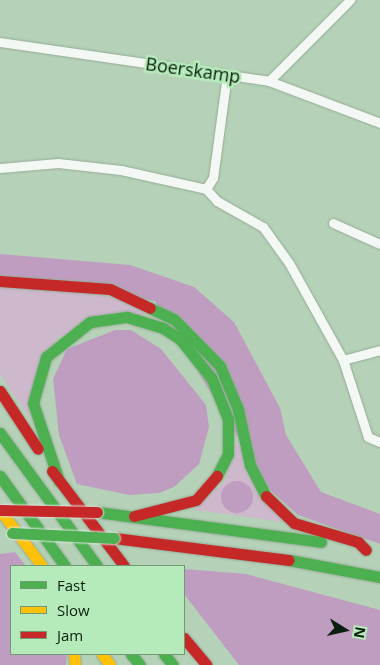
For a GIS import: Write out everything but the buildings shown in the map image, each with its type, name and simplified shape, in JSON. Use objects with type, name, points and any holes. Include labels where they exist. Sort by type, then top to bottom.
[{"type":"highway","points":[[0,281],[110,290],[174,319],[220,366],[238,409],[250,465],[267,497],[294,523],[358,542],[366,550]]},
{"type":"highway","points":[[59,481],[58,468],[40,435],[33,403],[46,356],[72,332],[90,322],[127,317],[163,328],[180,339],[212,379],[228,419],[228,454],[212,487],[196,500],[134,516]]},
{"type":"highway","points":[[0,391],[59,481],[123,565]]},
{"type":"highway","points":[[0,433],[96,565]]},
{"type":"highway","points":[[0,476],[64,565]]},
{"type":"highway","points":[[0,510],[97,512],[134,516],[366,550],[380,554]]},
{"type":"highway","points":[[0,510],[41,565]]},
{"type":"highway","points":[[4,534],[114,538],[352,571],[380,577]]},
{"type":"highway","points":[[352,571],[380,585]]},
{"type":"highway","points":[[185,639],[207,665]]},
{"type":"highway","points":[[132,655],[140,665]]},
{"type":"highway","points":[[165,655],[173,665]]},
{"type":"street","points":[[269,81],[350,0]]},
{"type":"street","name":"Boerskamp","points":[[0,42],[269,81],[380,123]]},
{"type":"street","points":[[206,189],[213,178],[227,75]]},
{"type":"street","points":[[0,168],[58,163],[121,170],[194,190],[206,189]]},
{"type":"street","points":[[206,189],[217,201],[263,227],[289,263],[343,360],[368,438],[380,442]]},
{"type":"street","points":[[333,223],[380,244]]},
{"type":"street","points":[[343,360],[380,350]]},
{"type":"shaded area","points":[[0,254],[130,265],[194,287],[234,322],[280,408],[286,435],[321,492],[380,514],[380,544],[298,515],[270,490],[155,301],[0,276]]},
{"type":"shaded area","points":[[0,287],[96,293],[133,304],[145,314],[57,337],[29,417],[0,374]]},
{"type":"shaded area","points":[[115,330],[131,330],[161,349],[206,405],[209,427],[199,464],[174,487],[159,493],[129,495],[77,484],[59,435],[53,379],[67,349]]},
{"type":"shaded area","points":[[237,441],[283,522],[194,510],[225,481]]},
{"type":"shaded area","points":[[237,481],[243,482],[248,486],[252,491],[252,503],[248,508],[243,512],[237,513],[231,512],[226,508],[222,503],[221,497],[222,491],[226,486],[231,482]]},
{"type":"shaded area","points":[[15,552],[25,565],[10,565],[10,655],[67,655],[66,665],[0,665],[0,554]]},
{"type":"shaded area","points":[[185,569],[246,574],[380,610],[380,665],[239,665],[185,595]]},
{"type":"traffic: fast","points":[[150,308],[174,319],[220,366],[238,409],[250,465],[266,496]]},
{"type":"traffic: fast","points":[[59,481],[33,403],[46,357],[90,322],[127,317],[163,328],[180,339],[212,379],[228,419],[228,454],[217,476]]},
{"type":"traffic: fast","points":[[0,433],[96,565]]},
{"type":"traffic: fast","points":[[0,476],[64,565]]},
{"type":"traffic: fast","points":[[97,512],[321,542]]},
{"type":"traffic: fast","points":[[12,533],[114,538]]},
{"type":"traffic: fast","points":[[289,560],[380,577]]},
{"type":"traffic: fast","points":[[132,655],[140,665]]},
{"type":"traffic: fast","points":[[165,655],[173,665]]},
{"type":"traffic: slow","points":[[0,510],[41,565]]},
{"type":"traffic: slow","points":[[74,655],[75,665]]},
{"type":"traffic: slow","points":[[103,655],[110,665]]},
{"type":"traffic: jam","points":[[0,281],[110,289],[150,308]]},
{"type":"traffic: jam","points":[[0,391],[38,449]]},
{"type":"traffic: jam","points":[[52,471],[123,565]]},
{"type":"traffic: jam","points":[[134,516],[196,500],[217,476]]},
{"type":"traffic: jam","points":[[266,496],[294,523],[358,542],[366,550]]},
{"type":"traffic: jam","points":[[0,510],[97,512]]},
{"type":"traffic: jam","points":[[114,538],[289,560]]},
{"type":"traffic: jam","points":[[185,639],[207,665]]}]
